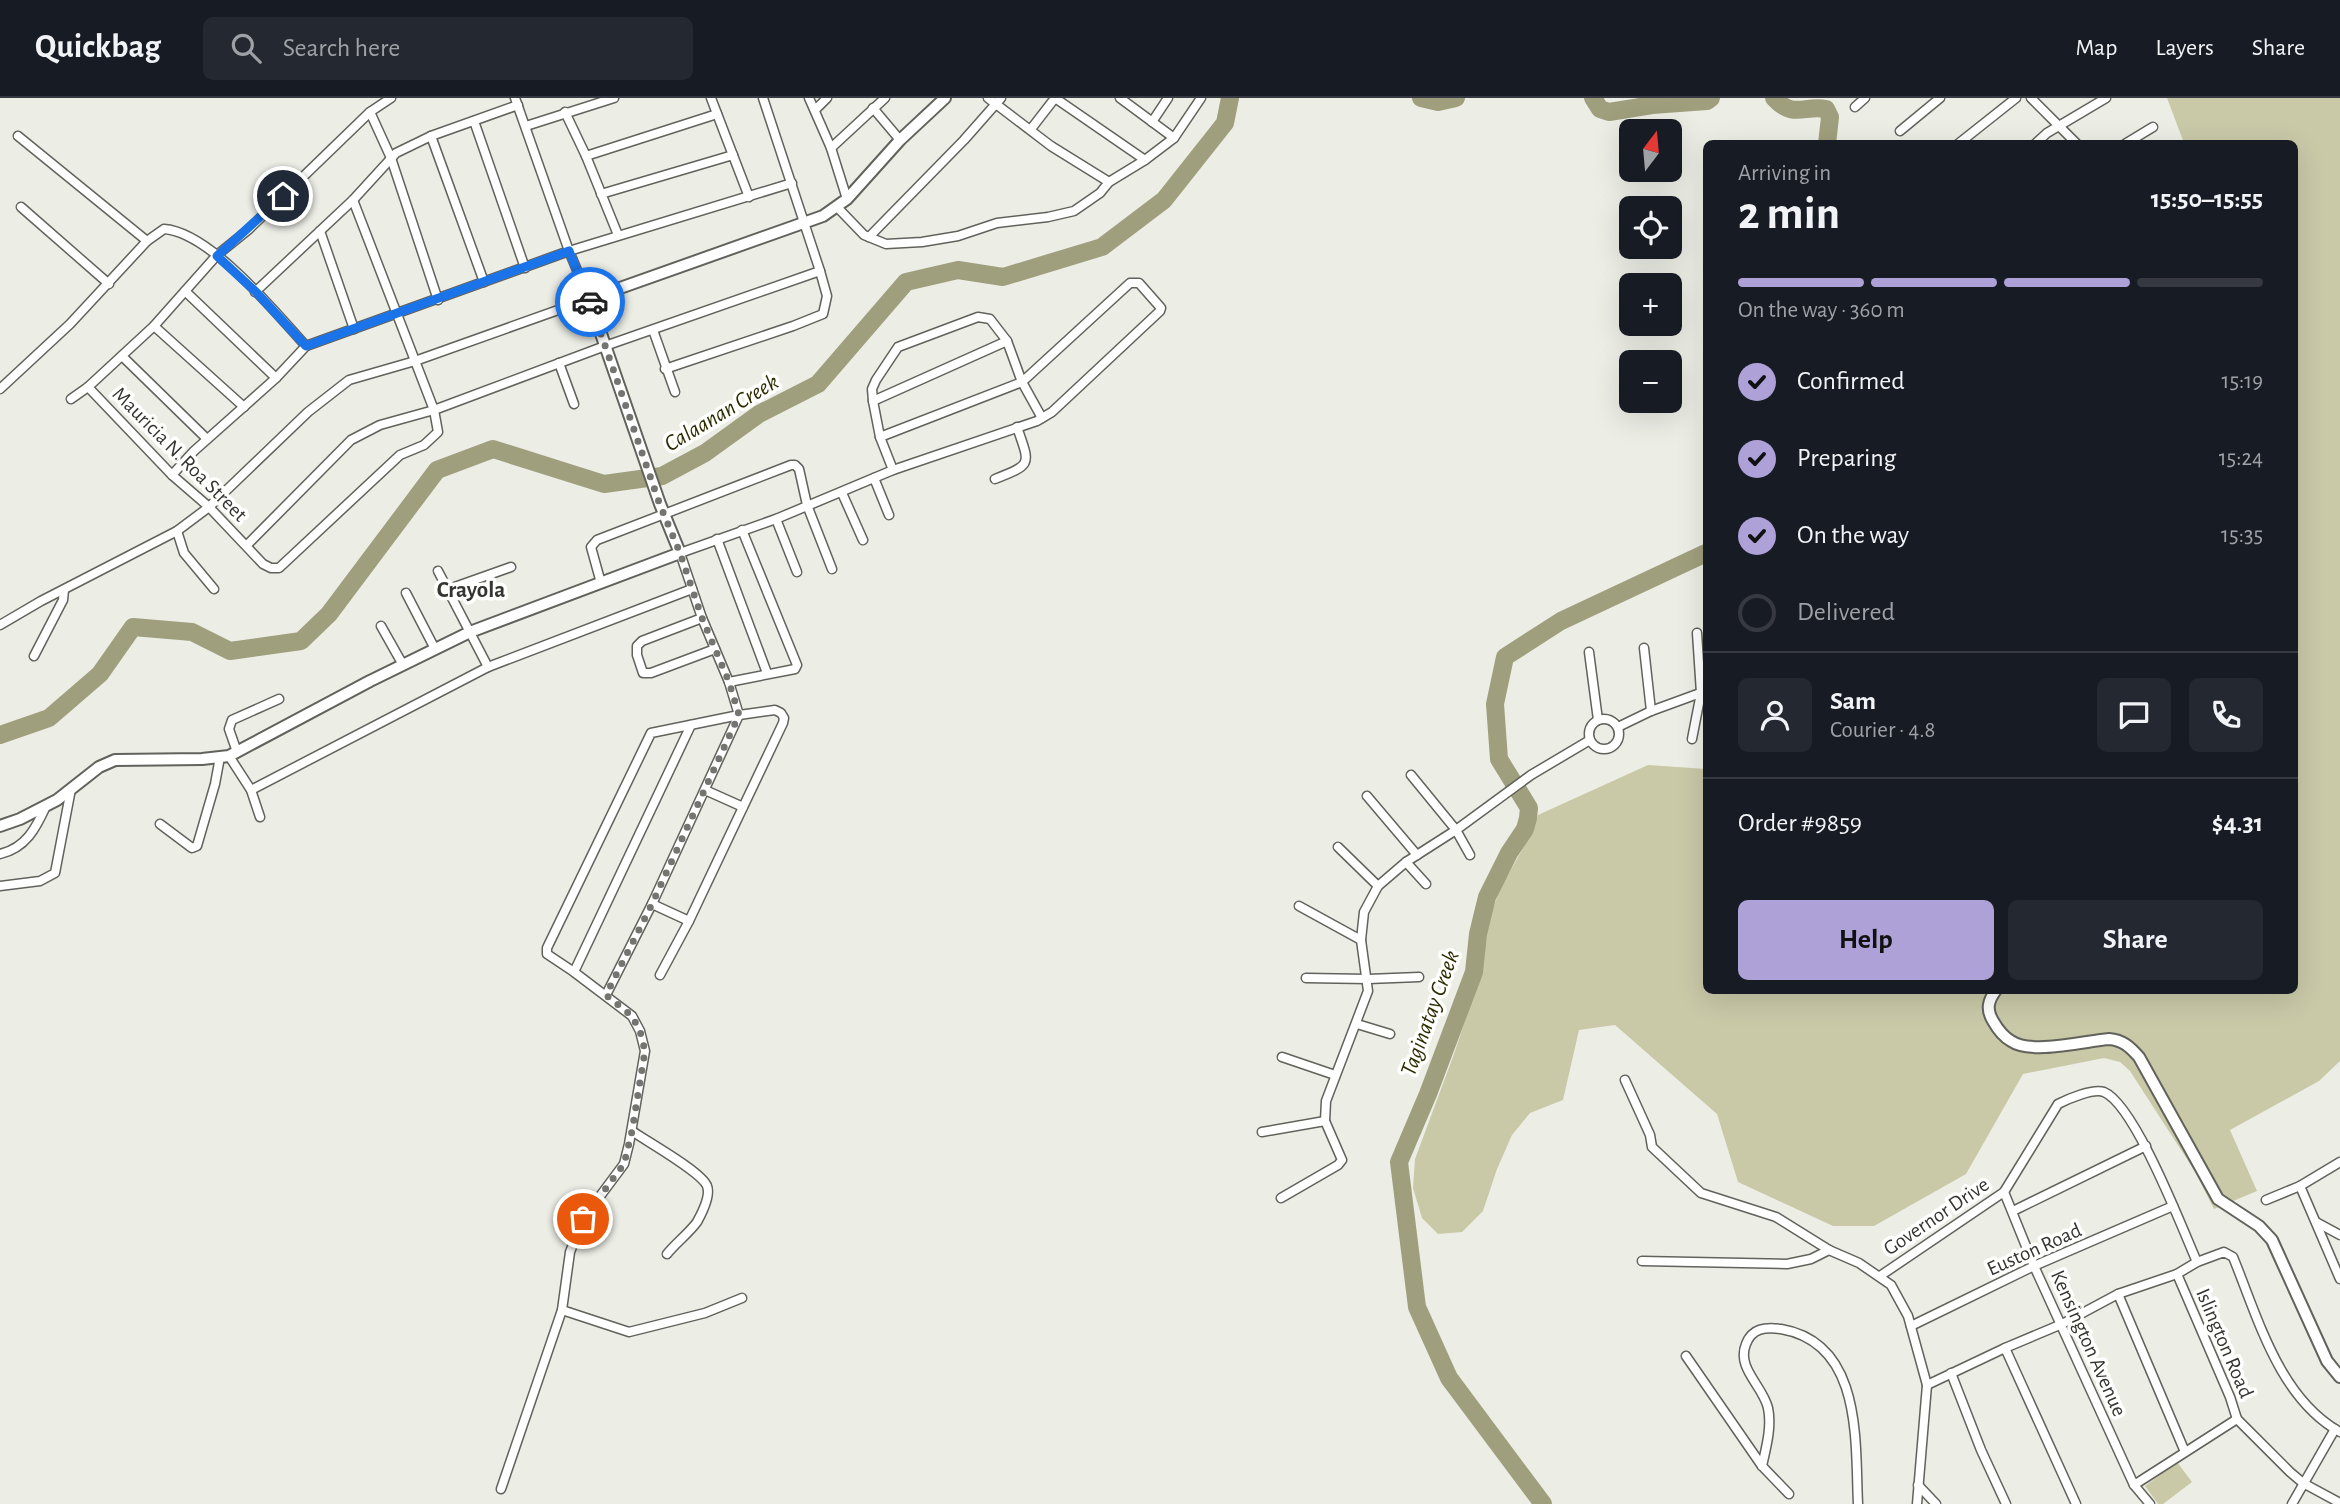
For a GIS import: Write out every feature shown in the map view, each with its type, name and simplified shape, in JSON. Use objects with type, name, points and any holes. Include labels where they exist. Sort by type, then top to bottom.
[{"type":"street","name":"Mauricia N. Roa Street","points":[[391,98],[370,112],[248,230],[217,256],[154,326],[88,387],[172,475],[209,507],[263,564],[271,568],[279,568],[400,454],[432,439],[438,432],[434,410]]},
{"type":"street","points":[[526,126],[614,98]]},
{"type":"street","points":[[711,98],[749,197]]},
{"type":"street","points":[[665,369],[823,314],[827,296],[821,271],[763,98]]},
{"type":"street","points":[[809,98],[831,148],[847,199]]},
{"type":"street","points":[[815,110],[827,98]]},
{"type":"street","points":[[831,148],[885,98]]},
{"type":"street","points":[[0,625],[177,531],[209,507],[327,395],[349,380],[415,361],[804,224],[847,199],[900,140],[945,98]]},
{"type":"street","points":[[988,98],[999,101],[1051,146],[1109,182]]},
{"type":"street","points":[[1031,129],[1055,98],[1145,160]]},
{"type":"street","points":[[1120,98],[1174,138]]},
{"type":"street","points":[[1152,122],[1168,98]]},
{"type":"street","points":[[837,207],[869,237],[886,244],[958,236],[997,223],[1074,211],[1100,193],[1109,182],[1174,138],[1201,98]]},
{"type":"street","points":[[1855,107],[1865,98]]},
{"type":"street","points":[[1900,131],[1940,98]]},
{"type":"street","points":[[1963,140],[2016,98]]},
{"type":"street","points":[[2031,98],[2073,140]]},
{"type":"street","points":[[2039,140],[2106,98]]},
{"type":"street","points":[[869,237],[999,101]]},
{"type":"street","points":[[256,292],[354,200],[391,158],[431,136],[517,102],[569,251],[589,299],[661,509],[729,682],[739,715],[652,904],[606,995]]},
{"type":"street","points":[[873,108],[900,140]]},
{"type":"street","points":[[370,112],[391,158],[438,300]]},
{"type":"street","points":[[565,112],[618,235]]},
{"type":"street","points":[[586,156],[717,114]]},
{"type":"street","points":[[474,121],[525,268]]},
{"type":"street","points":[[2132,140],[2153,127]]},
{"type":"street","points":[[18,136],[147,241]]},
{"type":"street","points":[[431,136],[484,282]]},
{"type":"street","points":[[601,194],[733,155]]},
{"type":"street","points":[[172,475],[207,439],[275,379],[306,346],[569,251],[792,183]]},
{"type":"street","points":[[354,200],[434,410]]},
{"type":"street","points":[[20,207],[109,284]]},
{"type":"street","points":[[0,389],[109,284],[147,241],[164,229],[182,232],[217,256],[256,292],[306,346]]},
{"type":"street","points":[[320,231],[354,329]]},
{"type":"street","points":[[247,545],[351,440],[380,425],[434,410],[605,345],[821,271]]},
{"type":"street","points":[[0,826],[47,805],[99,767],[116,760],[229,755],[470,632],[717,538],[776,519],[893,470],[1042,418],[1052,412],[1160,311],[1159,305],[1139,283],[1130,283],[1022,382],[880,436]]},
{"type":"street","points":[[185,291],[275,379]]},
{"type":"street","points":[[893,470],[880,436],[873,401],[872,389],[876,380],[898,347],[978,317],[990,319],[1007,341],[1022,382],[1042,418]]},
{"type":"street","points":[[154,326],[244,407]]},
{"type":"street","points":[[653,330],[675,392]]},
{"type":"street","points":[[873,401],[1007,341]]},
{"type":"street","points":[[122,356],[207,439]]},
{"type":"street","points":[[559,363],[574,404]]},
{"type":"street","points":[[71,399],[88,387]]},
{"type":"street","points":[[995,479],[1021,468],[1026,463],[1027,458],[1017,427]]},
{"type":"street","points":[[601,583],[591,553],[592,543],[661,509],[791,465],[799,469],[807,505],[832,569]]},
{"type":"street","points":[[874,478],[889,515]]},
{"type":"street","points":[[842,493],[863,540]]},
{"type":"street","points":[[776,519],[797,572]]},
{"type":"street","points":[[729,682],[795,668],[797,662],[742,530]]},
{"type":"street","points":[[177,531],[184,553],[214,589]]},
{"type":"street","points":[[717,538],[767,673]]},
{"type":"street","points":[[449,589],[511,567]]},
{"type":"street","points":[[438,571],[488,667]]},
{"type":"street","points":[[251,790],[488,667],[692,589]]},
{"type":"street","points":[[34,656],[63,600],[64,590]]},
{"type":"street","points":[[406,593],[435,649]]},
{"type":"street","points":[[702,618],[642,641],[637,646],[637,655],[643,673],[651,673],[715,649]]},
{"type":"street","points":[[381,626],[403,665]]},
{"type":"street","points":[[1697,633],[1703,684]]},
{"type":"street","points":[[1644,648],[1651,711]]},
{"type":"street","points":[[1589,652],[1598,720]]},
{"type":"street","points":[[1618,727],[1651,711],[1703,692]]},
{"type":"street","points":[[1692,738],[1703,696]]},
{"type":"street","points":[[160,824],[192,848],[197,846],[215,784],[229,755],[229,729],[232,720],[279,699]]},
{"type":"street","points":[[501,1489],[562,1311],[570,1252],[583,1219],[624,1164],[645,1051],[640,1031],[632,1016],[547,954],[547,948],[649,735],[655,731],[775,710],[784,718],[689,921],[660,975]]},
{"type":"street","points":[[1598,720],[1612,720],[1618,727],[1618,741],[1611,748],[1597,747],[1590,740],[1591,726],[1598,720]]},
{"type":"street","points":[[574,972],[691,725]]},
{"type":"street","points":[[1281,1198],[1338,1165],[1342,1160],[1325,1121],[1326,1101],[1368,991],[1361,940],[1364,912],[1378,886],[1406,862],[1456,830],[1531,775],[1590,740]]},
{"type":"street","points":[[229,755],[251,790],[260,817]]},
{"type":"street","points":[[1411,775],[1456,830],[1470,855]]},
{"type":"street","points":[[0,886],[40,881],[55,873],[71,789]]},
{"type":"street","points":[[705,790],[743,807]]},
{"type":"street","points":[[1367,796],[1417,855]]},
{"type":"street","points":[[0,854],[24,844],[38,825],[47,805]]},
{"type":"street","points":[[1338,847],[1378,886]]},
{"type":"street","points":[[1406,862],[1426,884]]},
{"type":"street","points":[[652,904],[689,921]]},
{"type":"street","points":[[1299,906],[1361,940]]},
{"type":"street","points":[[1306,978],[1419,976]]},
{"type":"street","points":[[1993,994],[1988,1007],[1990,1016],[2011,1042],[2036,1047],[2119,1040],[2139,1057],[2218,1199],[2259,1226],[2272,1240],[2327,1361],[2340,1377]]},
{"type":"street","points":[[1357,1024],[1390,1034]]},
{"type":"street","points":[[1282,1057],[1335,1074]]},
{"type":"street","points":[[1625,1080],[1650,1135],[1652,1147],[1701,1193],[1776,1217],[1829,1250],[1859,1263],[1891,1285],[1911,1326],[1927,1385],[1917,1504]]},
{"type":"street","name":"Governor Drive","points":[[1880,1276],[2004,1192],[2052,1111],[2063,1101],[2097,1091],[2104,1092],[2133,1122],[2197,1262]]},
{"type":"street","points":[[1262,1132],[1325,1121]]},
{"type":"street","points":[[632,1131],[702,1178],[707,1185],[705,1205],[696,1222],[667,1254]]},
{"type":"street","points":[[2013,1211],[2146,1146]]},
{"type":"street","points":[[2266,1200],[2300,1186],[2340,1162]]},
{"type":"street","points":[[2300,1186],[2340,1279]]},
{"type":"street","name":"Kensington Avenue","points":[[2004,1192],[2034,1266],[2134,1485],[2150,1504]]},
{"type":"street","name":"Euston Road","points":[[1911,1326],[2034,1266],[2173,1206]]},
{"type":"street","points":[[2316,1222],[2340,1235]]},
{"type":"street","points":[[1642,1261],[1787,1264],[1811,1259],[1829,1250]]},
{"type":"street","points":[[1927,1385],[2062,1324],[2118,1294],[2177,1274],[2197,1262],[2224,1252],[2229,1253],[2234,1257],[2275,1358],[2284,1373],[2303,1401],[2337,1431],[2292,1504]]},
{"type":"street","name":"Islington Road","points":[[2177,1274],[2237,1419],[2304,1483],[2340,1503]]},
{"type":"street","points":[[2118,1294],[2185,1452]]},
{"type":"street","points":[[562,1311],[629,1332],[705,1313],[742,1298]]},
{"type":"street","points":[[1762,1466],[1768,1438],[1768,1407],[1748,1371],[1744,1348],[1750,1336],[1759,1329],[1770,1327],[1790,1331],[1809,1340],[1824,1352],[1847,1385],[1853,1407],[1858,1504]]},
{"type":"street","points":[[2004,1348],[2076,1504]]},
{"type":"street","points":[[1686,1356],[1719,1402],[1735,1430],[1762,1466],[1789,1494]]},
{"type":"street","points":[[1951,1373],[1981,1450],[2006,1504]]},
{"type":"street","points":[[2134,1485],[2237,1419]]},
{"type":"street","points":[[1918,1485],[1936,1504]]},
{"type":"green space","points":[[2167,98],[2340,98],[2340,1061],[2319,1081],[2230,1130],[2257,1191],[2214,1209],[2194,1170],[2130,1071],[2120,1062],[2104,1058],[2023,1074],[1966,1174],[1874,1226],[1833,1226],[1738,1182],[1717,1114],[1615,1025],[1579,1030],[1563,1100],[1530,1113],[1512,1135],[1483,1211],[1462,1232],[1438,1234],[1422,1218],[1413,1188],[1415,1159],[1478,982],[1490,917],[1500,889],[1530,836],[1538,815],[1648,765],[1703,769],[1703,994],[2298,994],[2298,140],[2183,140]]},
{"type":"green space","points":[[2177,1462],[2192,1482],[2163,1504],[2158,1504],[2145,1486]]},
{"type":"waterway","name":"Calaanan Creek","points":[[0,735],[49,718],[100,674],[133,627],[192,632],[230,651],[301,641],[329,614],[437,470],[493,449],[604,484],[662,476],[705,453],[759,414],[818,384],[906,282],[958,270],[1003,277],[1102,247],[1164,200],[1225,123],[1230,98]]},
{"type":"waterway","name":"Taginatay Creek","points":[[1421,98],[1438,102],[1456,98]]},
{"type":"waterway","name":"Taginatay Creek","points":[[1593,98],[1600,109],[1609,112],[1652,105],[1707,101],[1711,98]]},
{"type":"waterway","name":"Taginatay Creek","points":[[1774,98],[1793,110],[1826,109],[1830,117],[1827,140]]},
{"type":"waterway","name":"Taginatay Creek","points":[[1543,1504],[1449,1378],[1417,1307],[1399,1162],[1474,972],[1478,934],[1487,897],[1509,853],[1525,829],[1528,818],[1529,808],[1499,759],[1495,704],[1505,657],[1561,621],[1703,554]]},
{"type":"way so far","points":[[583,1219],[624,1164],[645,1051],[640,1031],[632,1016],[606,995],[652,904],[739,715],[729,682],[660,505],[590,302]]},
{"type":"district","name":"Crayola","points":[[471,589]]},
{"type":"route","points":[[283,196],[217,256],[256,292],[306,346],[569,251],[590,302]]}]
